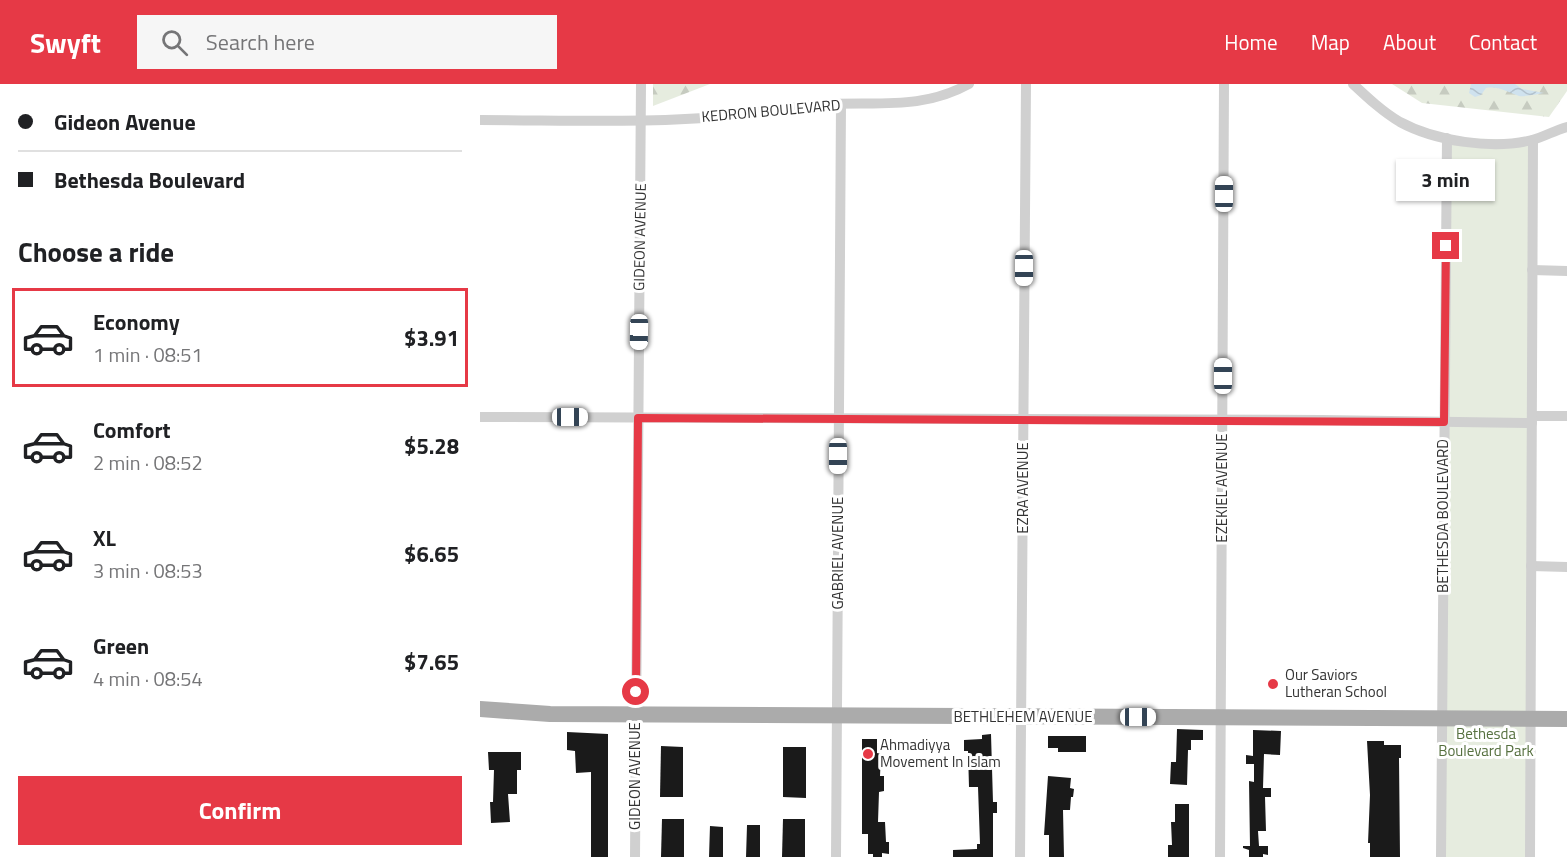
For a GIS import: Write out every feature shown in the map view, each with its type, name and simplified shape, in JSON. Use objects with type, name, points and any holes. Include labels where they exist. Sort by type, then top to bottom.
[{"type":"main road","name":"BETHLEHEM AVENUE","points":[[480,709],[532,714],[636,715],[1567,719]]},
{"type":"street","name":"GIDEON AVENUE","points":[[635,857],[641,84]]},
{"type":"street","name":"KEDRON BOULEVARD","points":[[480,120],[706,118],[820,105],[908,103],[933,98],[969,84]]},
{"type":"street","name":"EZRA AVENUE","points":[[1020,857],[1026,84]]},
{"type":"street","name":"EZEKIEL AVENUE","points":[[1220,857],[1224,84]]},
{"type":"street","points":[[1353,84],[1372,102],[1401,122],[1447,138],[1486,144],[1533,140],[1567,127]]},
{"type":"street","name":"GABRIEL AVENUE","points":[[836,857],[841,104]]},
{"type":"street","name":"BETHESDA BOULEVARD","points":[[1442,857],[1447,138]]},
{"type":"street","points":[[1530,857],[1533,140]]},
{"type":"street","points":[[1532,270],[1567,271]]},
{"type":"street","points":[[480,417],[1444,422],[1532,420],[1567,416]]},
{"type":"street","points":[[1531,566],[1567,567]]},
{"type":"green space","points":[[653,84],[710,84],[653,106]]},
{"type":"green space","points":[[1392,84],[1567,84],[1567,91],[1549,117],[1422,103]]},
{"type":"green space","name":"Bethesda Boulevard Park","points":[[1447,138],[1533,140],[1530,857],[1442,857]]},
{"type":"water","points":[[1471,84],[1515,84],[1522,89],[1544,93],[1519,96],[1499,89],[1486,88],[1481,95],[1475,97],[1469,93]]},
{"type":"building","points":[[1177,729],[1203,730],[1203,740],[1191,740],[1191,750],[1188,750],[1187,785],[1170,784],[1171,762],[1176,762]]},
{"type":"building","points":[[1253,730],[1281,731],[1280,755],[1264,754],[1263,788],[1271,788],[1271,797],[1265,797],[1266,831],[1258,831],[1259,846],[1268,846],[1268,855],[1263,854],[1263,857],[1249,857],[1249,850],[1243,848],[1243,846],[1250,846],[1249,781],[1254,782],[1254,764],[1246,764],[1246,755],[1253,756]]},
{"type":"building","points":[[567,732],[608,734],[608,857],[591,857],[591,772],[576,773],[575,751],[567,750]]},
{"type":"building","points":[[991,734],[993,802],[997,802],[997,813],[993,813],[993,857],[953,857],[953,850],[977,849],[977,844],[980,844],[978,787],[969,787],[968,751],[964,751],[964,740],[982,739],[982,735]]},
{"type":"building","points":[[1048,736],[1086,736],[1086,752],[1058,752],[1058,748],[1048,748]]},
{"type":"building","points":[[862,739],[877,739],[877,753],[881,754],[880,776],[884,776],[884,791],[879,792],[878,822],[885,822],[886,842],[889,842],[889,854],[882,853],[882,857],[873,857],[873,854],[868,854],[868,834],[862,834]]},
{"type":"building","points":[[1367,741],[1384,741],[1384,745],[1401,745],[1401,758],[1399,758],[1400,857],[1370,857]]},
{"type":"building","points":[[661,746],[683,747],[683,797],[660,797]]},
{"type":"building","points":[[783,747],[806,747],[806,798],[783,797]]},
{"type":"building","points":[[488,752],[521,752],[521,770],[517,770],[517,794],[508,794],[510,822],[491,823],[490,802],[493,802],[494,770],[489,770]]},
{"type":"building","points":[[1048,776],[1071,778],[1070,788],[1074,789],[1070,810],[1063,810],[1064,857],[1049,857],[1049,835],[1044,835]]},
{"type":"building","points":[[1175,804],[1189,804],[1189,857],[1168,857],[1168,845],[1172,845],[1171,822],[1175,822]]},
{"type":"building","points":[[662,819],[684,819],[684,857],[661,857]]},
{"type":"building","points":[[783,819],[805,819],[805,857],[782,857]]},
{"type":"building","points":[[747,825],[760,825],[760,857],[746,857]]},
{"type":"building","points":[[710,826],[723,827],[723,857],[709,857]]},
{"type":"place","name":"Our Saviors Lutheran School","points":[[1273,684]]},
{"type":"place","name":"Ahmadiyya Movement In Islam","points":[[868,754]]},
{"type":"route","points":[[636,692],[638,418],[1444,422],[1446,246]]}]
